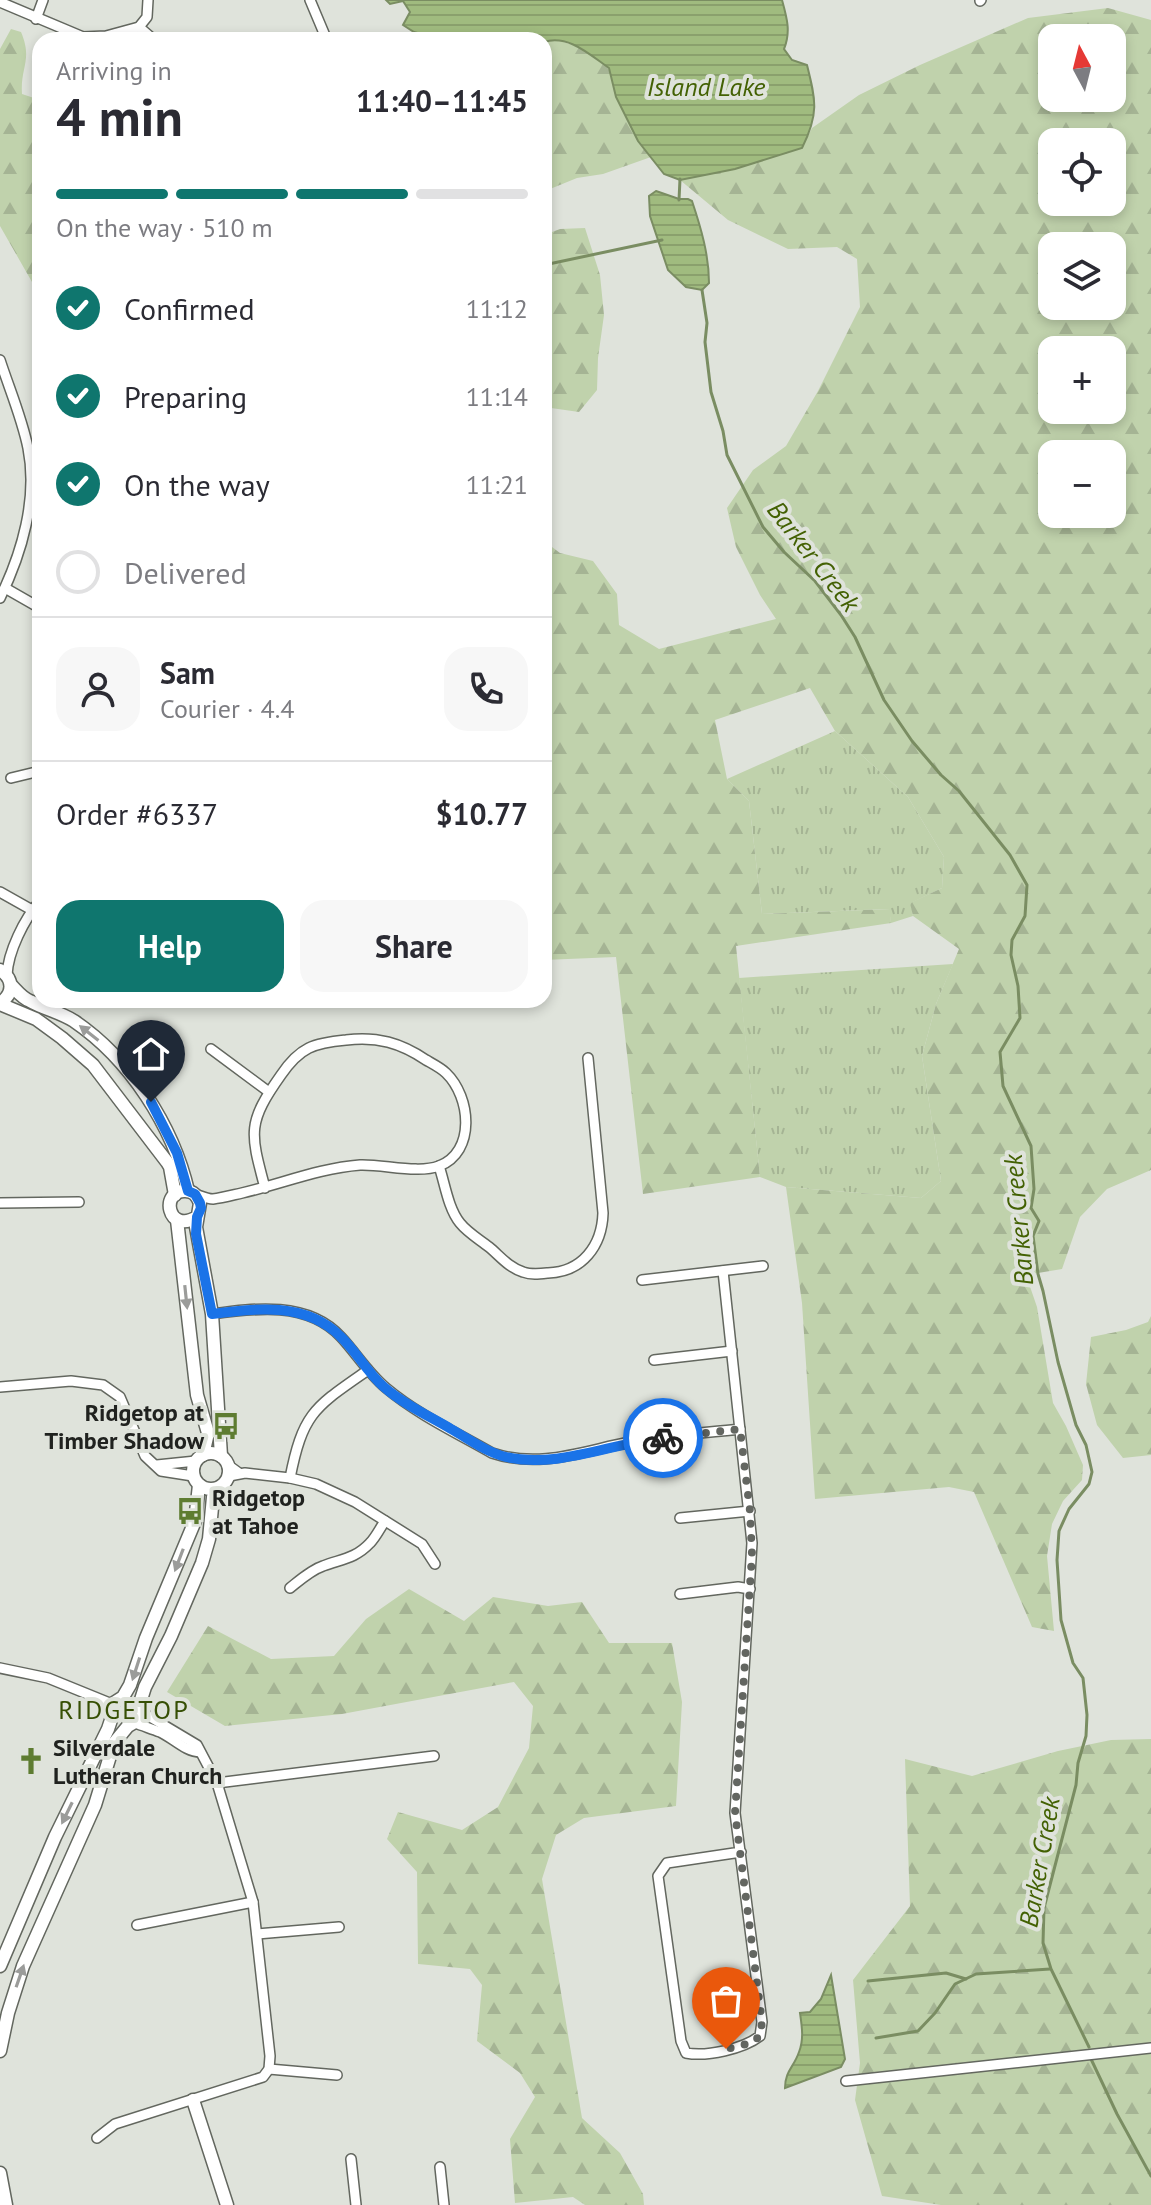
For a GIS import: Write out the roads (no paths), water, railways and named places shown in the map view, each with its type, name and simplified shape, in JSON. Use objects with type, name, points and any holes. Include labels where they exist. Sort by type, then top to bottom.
[{"type":"main road","points":[[5,971],[8,996],[0,1004],[36,1019],[93,1065],[167,1162],[186,1193],[199,1198],[202,1208],[197,1241],[212,1314],[229,1467],[223,1486],[218,1488],[208,1489],[196,1480]]},
{"type":"main road","points":[[5,971],[32,1003]]},
{"type":"main road","points":[[47,1008],[73,1020],[102,1042],[151,1102],[177,1153],[186,1193]]},
{"type":"main road","points":[[186,1193],[169,1207],[177,1220],[187,1222],[202,1208]]},
{"type":"main road","points":[[0,1966],[55,1837],[108,1729],[115,1706],[130,1685],[146,1638],[195,1521],[196,1480],[193,1469],[208,1433],[197,1395],[177,1220]]},
{"type":"main road","points":[[199,1458],[209,1453],[229,1467]]},
{"type":"main road","points":[[0,2051],[23,1966],[95,1805],[114,1743],[135,1716],[145,1687],[202,1563],[209,1539],[213,1497],[218,1488]]},
{"type":"main road","points":[[115,1706],[133,1699],[135,1716]]},
{"type":"main road","points":[[115,1706],[116,1723],[135,1716]]},
{"type":"main road","points":[[193,2100],[227,2205]]},
{"type":"main road","points":[[0,2173],[6,2205]]},
{"type":"street","points":[[36,19],[43,0]]},
{"type":"street","points":[[121,32],[139,27],[147,17],[148,0]]},
{"type":"street","points":[[310,0],[323,32]]},
{"type":"street","points":[[0,2],[70,32]]},
{"type":"street","points":[[139,27],[145,32]]},
{"type":"street","points":[[0,360],[28,448],[31,494],[21,543],[2,593],[32,605]]},
{"type":"street","points":[[11,778],[32,773]]},
{"type":"street","points":[[0,892],[32,910],[5,971]]},
{"type":"street","points":[[202,1208],[318,1173],[359,1165],[439,1166],[461,1148],[466,1127],[457,1087],[446,1073],[410,1049],[378,1039],[318,1043],[300,1052],[269,1092],[253,1127],[265,1188]]},
{"type":"street","points":[[211,1049],[269,1092]]},
{"type":"street","points":[[439,1166],[458,1220],[504,1262],[527,1273],[537,1274],[564,1271],[585,1259],[597,1244],[603,1227],[588,1058]]},
{"type":"street","points":[[0,1203],[79,1202]]},
{"type":"street","points":[[642,1280],[763,1266]]},
{"type":"street","points":[[723,1271],[750,1511],[752,1555],[735,1813],[741,1852],[762,2022],[760,2036],[751,2043],[701,2055],[686,2053],[681,2041],[658,1876],[667,1863],[741,1852]]},
{"type":"street","points":[[212,1314],[264,1308],[291,1311],[322,1322],[338,1334],[393,1394],[492,1453],[519,1460],[539,1461],[630,1442],[740,1429]]},
{"type":"street","points":[[654,1360],[732,1351]]},
{"type":"street","points":[[290,1478],[296,1444],[308,1418],[332,1394],[368,1370]]},
{"type":"street","points":[[0,1387],[71,1381],[103,1385],[120,1397],[145,1456],[161,1471],[196,1480]]},
{"type":"street","points":[[157,1465],[199,1458]]},
{"type":"street","points":[[229,1467],[316,1484],[355,1502],[422,1544],[435,1564]]},
{"type":"street","points":[[680,1518],[750,1511]]},
{"type":"street","points":[[290,1588],[322,1566],[342,1561],[360,1551],[371,1542],[385,1521]]},
{"type":"street","points":[[680,1594],[738,1587],[750,1589]]},
{"type":"street","points":[[0,1668],[48,1678],[115,1706]]},
{"type":"street","points":[[97,2138],[115,2124],[263,2077],[269,2069],[253,1902],[217,1783],[200,1752],[192,1752],[135,1716]]},
{"type":"street","points":[[217,1783],[434,1756]]},
{"type":"street","points":[[137,1925],[253,1902]]},
{"type":"street","points":[[257,1934],[339,1927]]},
{"type":"street","points":[[846,2081],[1151,2048]]},
{"type":"street","points":[[269,2069],[337,2075]]},
{"type":"street","points":[[351,2159],[356,2205]]},
{"type":"street","points":[[440,2167],[444,2205]]},
{"type":"water","name":"Island Lake","points":[[386,0],[782,0],[788,31],[784,49],[792,60],[807,65],[810,78],[814,98],[811,126],[802,148],[735,169],[680,180],[664,174],[638,141],[616,97],[609,68],[586,52],[570,43],[552,40],[552,32],[414,32],[403,25],[410,12],[403,1],[390,4]]},
{"type":"water","points":[[656,191],[692,201],[708,262],[709,283],[702,290],[686,287],[668,270],[650,216],[649,196]]},
{"type":"water","points":[[831,1975],[845,2059],[841,2067],[785,2088],[786,2077],[802,2042],[800,2013],[810,2012],[821,1999]]},
{"type":"waterway","points":[[679,200],[680,179]]},
{"type":"waterway","points":[[552,263],[662,240]]},
{"type":"waterway","name":"Barker Creek","points":[[702,290],[711,392],[727,455],[763,527],[815,581],[841,615],[855,637],[884,700],[912,741],[959,791],[1010,855],[1027,885],[1025,916],[1012,940],[1011,955],[1018,986],[1020,1018],[1000,1052],[1003,1086],[1031,1146],[1034,1189],[1031,1208],[1039,1221],[1033,1236],[1038,1274],[1058,1362],[1092,1472],[1089,1484],[1069,1509],[1059,1531],[1057,1560],[1061,1620],[1073,1663],[1083,1678],[1087,1715],[1076,1785],[1044,1908],[1043,1943],[1051,1969],[1089,2047]]},
{"type":"waterway","points":[[876,2038],[918,2031],[955,1984],[976,1974],[1050,1969]]},
{"type":"waterway","points":[[868,1981],[946,1973],[966,1979]]},
{"type":"waterway","name":"Barker Creek","points":[[1091,2059],[1151,2176]]},
{"type":"place","name":"Ridgetop at Timber Shadow","points":[[226,1426]]},
{"type":"place","name":"Ridgetop at Tahoe","points":[[190,1511]]},
{"type":"place","name":"Silverdale Lutheran Church","points":[[31,1761]]},
{"type":"district","name":"RIDGETOP","points":[[124,1709]]}]
